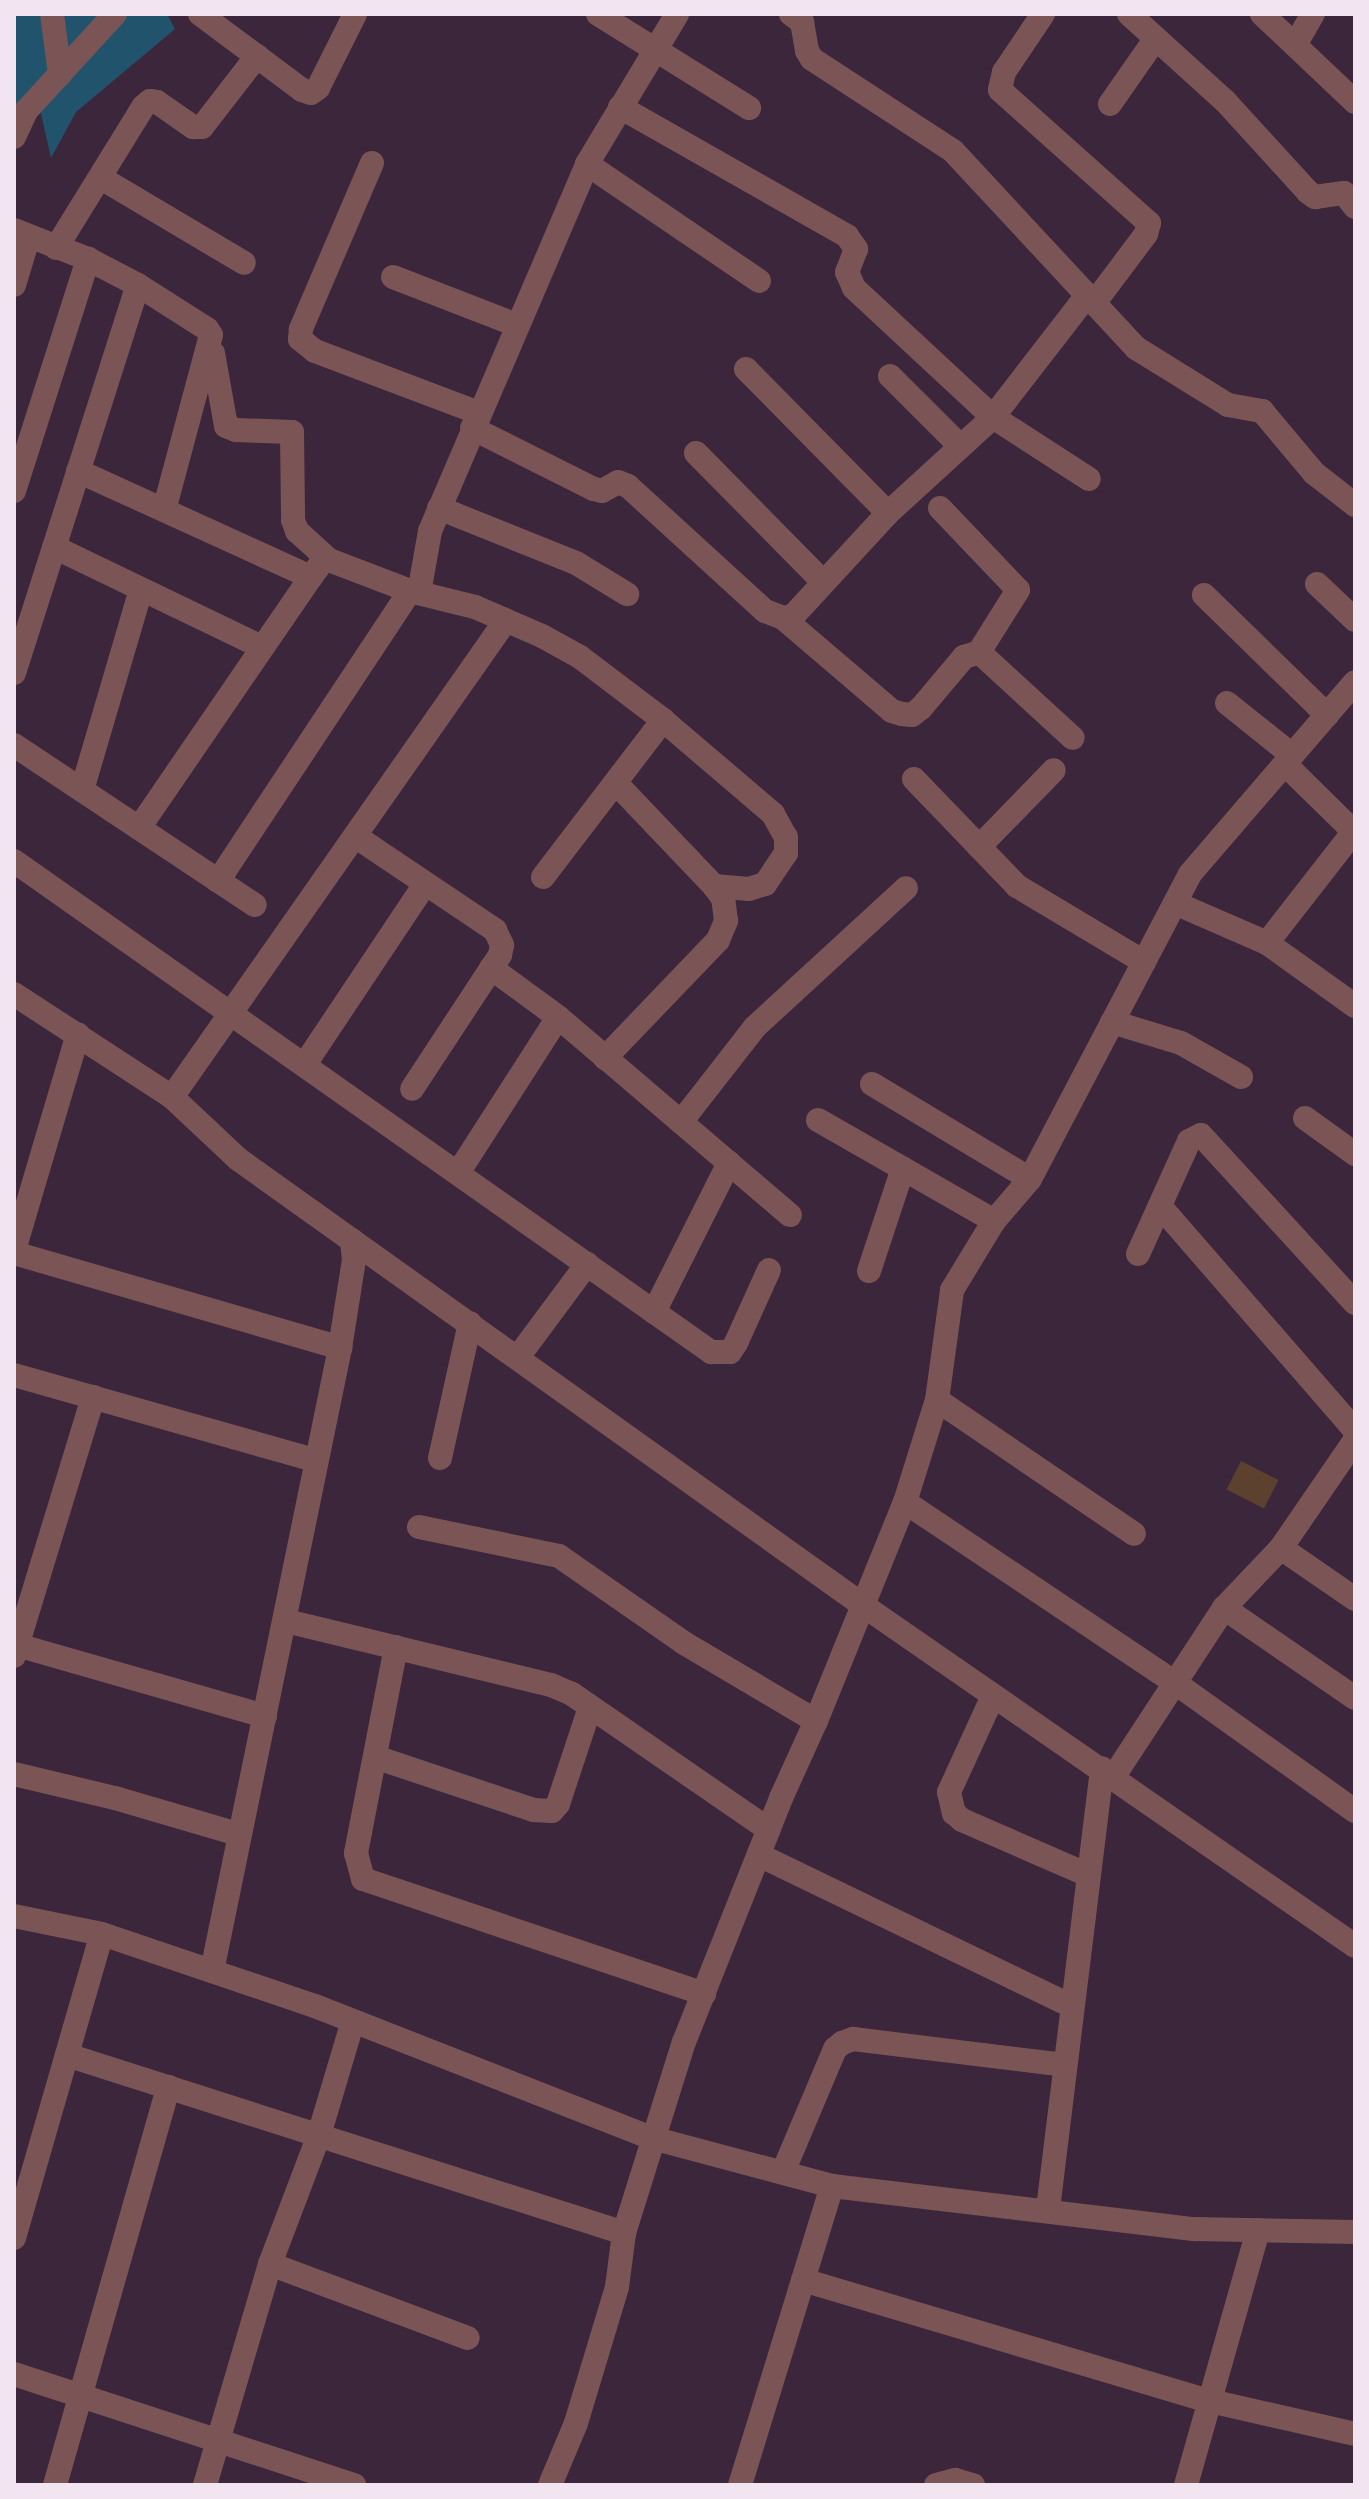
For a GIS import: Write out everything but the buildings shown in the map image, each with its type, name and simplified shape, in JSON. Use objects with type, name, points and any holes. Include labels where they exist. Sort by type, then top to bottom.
[{"type":"street","points":[[52,14],[60,74]]},
{"type":"street","points":[[14,137],[26,111],[115,14]]},
{"type":"street","points":[[200,14],[302,90],[311,93],[318,88],[355,14]]},
{"type":"street","points":[[598,14],[749,108]]},
{"type":"street","points":[[218,881],[414,592],[439,508],[587,164],[677,14]]},
{"type":"street","points":[[791,14],[802,22],[807,51],[812,59],[953,151],[1146,355],[1228,405],[1262,411],[1314,473],[1355,505]]},
{"type":"street","points":[[783,618],[793,616],[888,513],[993,417],[1146,234],[1149,223],[1000,90],[1004,72],[1043,14]]},
{"type":"street","points":[[1129,14],[1225,101],[1308,192],[1315,197],[1344,193],[1355,207]]},
{"type":"street","points":[[1262,14],[1355,102]]},
{"type":"street","points":[[1295,45],[1313,14]]},
{"type":"street","points":[[1110,104],[1156,38]]},
{"type":"street","points":[[56,248],[150,101],[157,102],[193,127],[202,127],[257,56]]},
{"type":"street","points":[[620,107],[854,242],[856,249],[847,272],[854,288],[993,417],[1089,479]]},
{"type":"street","points":[[372,163],[301,329],[300,339],[315,351],[475,420],[594,489],[602,491],[618,482],[628,486],[765,611],[783,618],[892,711],[902,714],[912,715],[921,708],[964,657],[979,652],[1018,590],[940,508]]},
{"type":"street","points":[[587,164],[759,281]]},
{"type":"street","points":[[101,178],[244,263]]},
{"type":"street","points":[[14,285],[21,234],[88,259],[138,285],[207,329],[226,426],[236,430],[292,432],[293,520],[297,531],[329,560],[414,592],[475,607],[580,657],[663,720],[773,814],[786,837],[786,853],[765,884],[749,889],[714,886]]},
{"type":"street","points":[[14,491],[19,455],[88,259]]},
{"type":"street","points":[[393,277],[517,325]]},
{"type":"street","points":[[14,673],[138,285]]},
{"type":"street","points":[[165,507],[211,342]]},
{"type":"street","points":[[746,369],[888,513]]},
{"type":"street","points":[[890,376],[959,445]]},
{"type":"street","points":[[696,453],[823,582]]},
{"type":"street","points":[[78,471],[165,507],[311,577]]},
{"type":"street","points":[[439,508],[576,563],[627,594]]},
{"type":"street","points":[[54,547],[262,647]]},
{"type":"street","points":[[139,828],[311,577],[322,562],[329,560]]},
{"type":"street","points":[[1317,584],[1355,620]]},
{"type":"street","points":[[82,790],[141,589]]},
{"type":"street","points":[[1204,595],[1327,715]]},
{"type":"street","points":[[172,1097],[506,620]]},
{"type":"street","points":[[979,652],[1073,738]]},
{"type":"street","points":[[550,2485],[576,2423],[617,2287],[624,2233],[652,2138],[704,1994],[905,1502],[937,1400],[952,1290],[994,1221],[1030,1179],[1190,874],[1355,682]]},
{"type":"street","points":[[1227,703],[1289,760],[1352,834],[1267,943]]},
{"type":"street","points":[[543,877],[663,720]]},
{"type":"street","points":[[14,745],[255,905]]},
{"type":"street","points":[[979,847],[1054,770]]},
{"type":"street","points":[[914,779],[1017,886],[1144,962]]},
{"type":"street","points":[[605,1058],[718,940],[726,909],[714,886],[616,783]]},
{"type":"street","points":[[355,836],[500,937],[500,955],[412,1089]]},
{"type":"street","points":[[14,861],[711,1352],[730,1352],[769,1270]]},
{"type":"street","points":[[305,1064],[425,884]]},
{"type":"street","points":[[681,1122],[755,1027],[906,888]]},
{"type":"street","points":[[1175,903],[1267,943],[1355,1006]]},
{"type":"street","points":[[491,968],[558,1017],[790,1215]]},
{"type":"street","points":[[14,994],[172,1097],[238,1159],[353,1256],[470,1323],[864,1606],[1108,1772],[1355,1946]]},
{"type":"street","points":[[458,1173],[558,1017]]},
{"type":"street","points":[[1112,1022],[1181,1043],[1241,1077]]},
{"type":"street","points":[[78,1034],[14,1252],[340,1348]]},
{"type":"street","points":[[872,1084],[1030,1179]]},
{"type":"street","points":[[1305,1118],[1355,1154]]},
{"type":"street","points":[[818,1120],[994,1221]]},
{"type":"street","points":[[1138,1254],[1189,1141],[1201,1135],[1355,1303]]},
{"type":"street","points":[[654,1312],[729,1163]]},
{"type":"street","points":[[869,1271],[903,1168]]},
{"type":"street","points":[[1160,1206],[1355,1430]]},
{"type":"street","points":[[212,1971],[238,1834],[286,1621],[314,1460],[340,1348],[353,1256]]},
{"type":"street","points":[[518,1357],[587,1264]]},
{"type":"street","points":[[440,1458],[470,1323]]},
{"type":"street","points":[[14,1375],[314,1460]]},
{"type":"street","points":[[93,1397],[16,1650],[265,1716]]},
{"type":"street","points":[[937,1400],[1134,1534]]},
{"type":"street","points":[[1048,2209],[1088,1875],[1108,1772],[1224,1608],[1281,1548],[1355,1440]]},
{"type":"street","points":[[905,1502],[1174,1682],[1355,1811]]},
{"type":"street","points":[[419,1527],[559,1556],[684,1643],[816,1721]]},
{"type":"street","points":[[1281,1548],[1355,1599]]},
{"type":"street","points":[[1224,1608],[1355,1698]]},
{"type":"street","points":[[286,1621],[536,1679],[590,1707],[769,1830]]},
{"type":"street","points":[[396,1647],[356,1853],[363,1879],[704,1994]]},
{"type":"street","points":[[993,1696],[949,1792],[954,1813],[962,1820],[1088,1875]]},
{"type":"street","points":[[375,1757],[533,1810],[552,1811],[558,1804],[590,1707]]},
{"type":"street","points":[[14,1774],[115,1798],[238,1834]]},
{"type":"street","points":[[759,1855],[1071,2006]]},
{"type":"street","points":[[14,1916],[102,1934],[212,1971],[353,2021],[652,2138],[832,2186],[1048,2209],[1195,2229],[1355,2232]]},
{"type":"street","points":[[14,2238],[102,1934]]},
{"type":"street","points":[[205,2485],[270,2264],[319,2135],[353,2021]]},
{"type":"street","points":[[783,2172],[835,2049],[842,2043],[853,2039],[1064,2065]]},
{"type":"street","points":[[67,2055],[624,2233]]},
{"type":"street","points":[[55,2485],[168,2087]]},
{"type":"street","points":[[740,2485],[832,2186]]},
{"type":"street","points":[[1186,2485],[1258,2230]]},
{"type":"street","points":[[270,2264],[468,2338]]},
{"type":"street","points":[[803,2280],[1210,2401],[1355,2434]]},
{"type":"street","points":[[14,2374],[354,2485]]},
{"type":"street","points":[[936,2485],[955,2480],[973,2485]]},
{"type":"water","points":[[14,14],[167,14],[175,29],[76,112],[51,158],[40,109],[14,104]]}]
